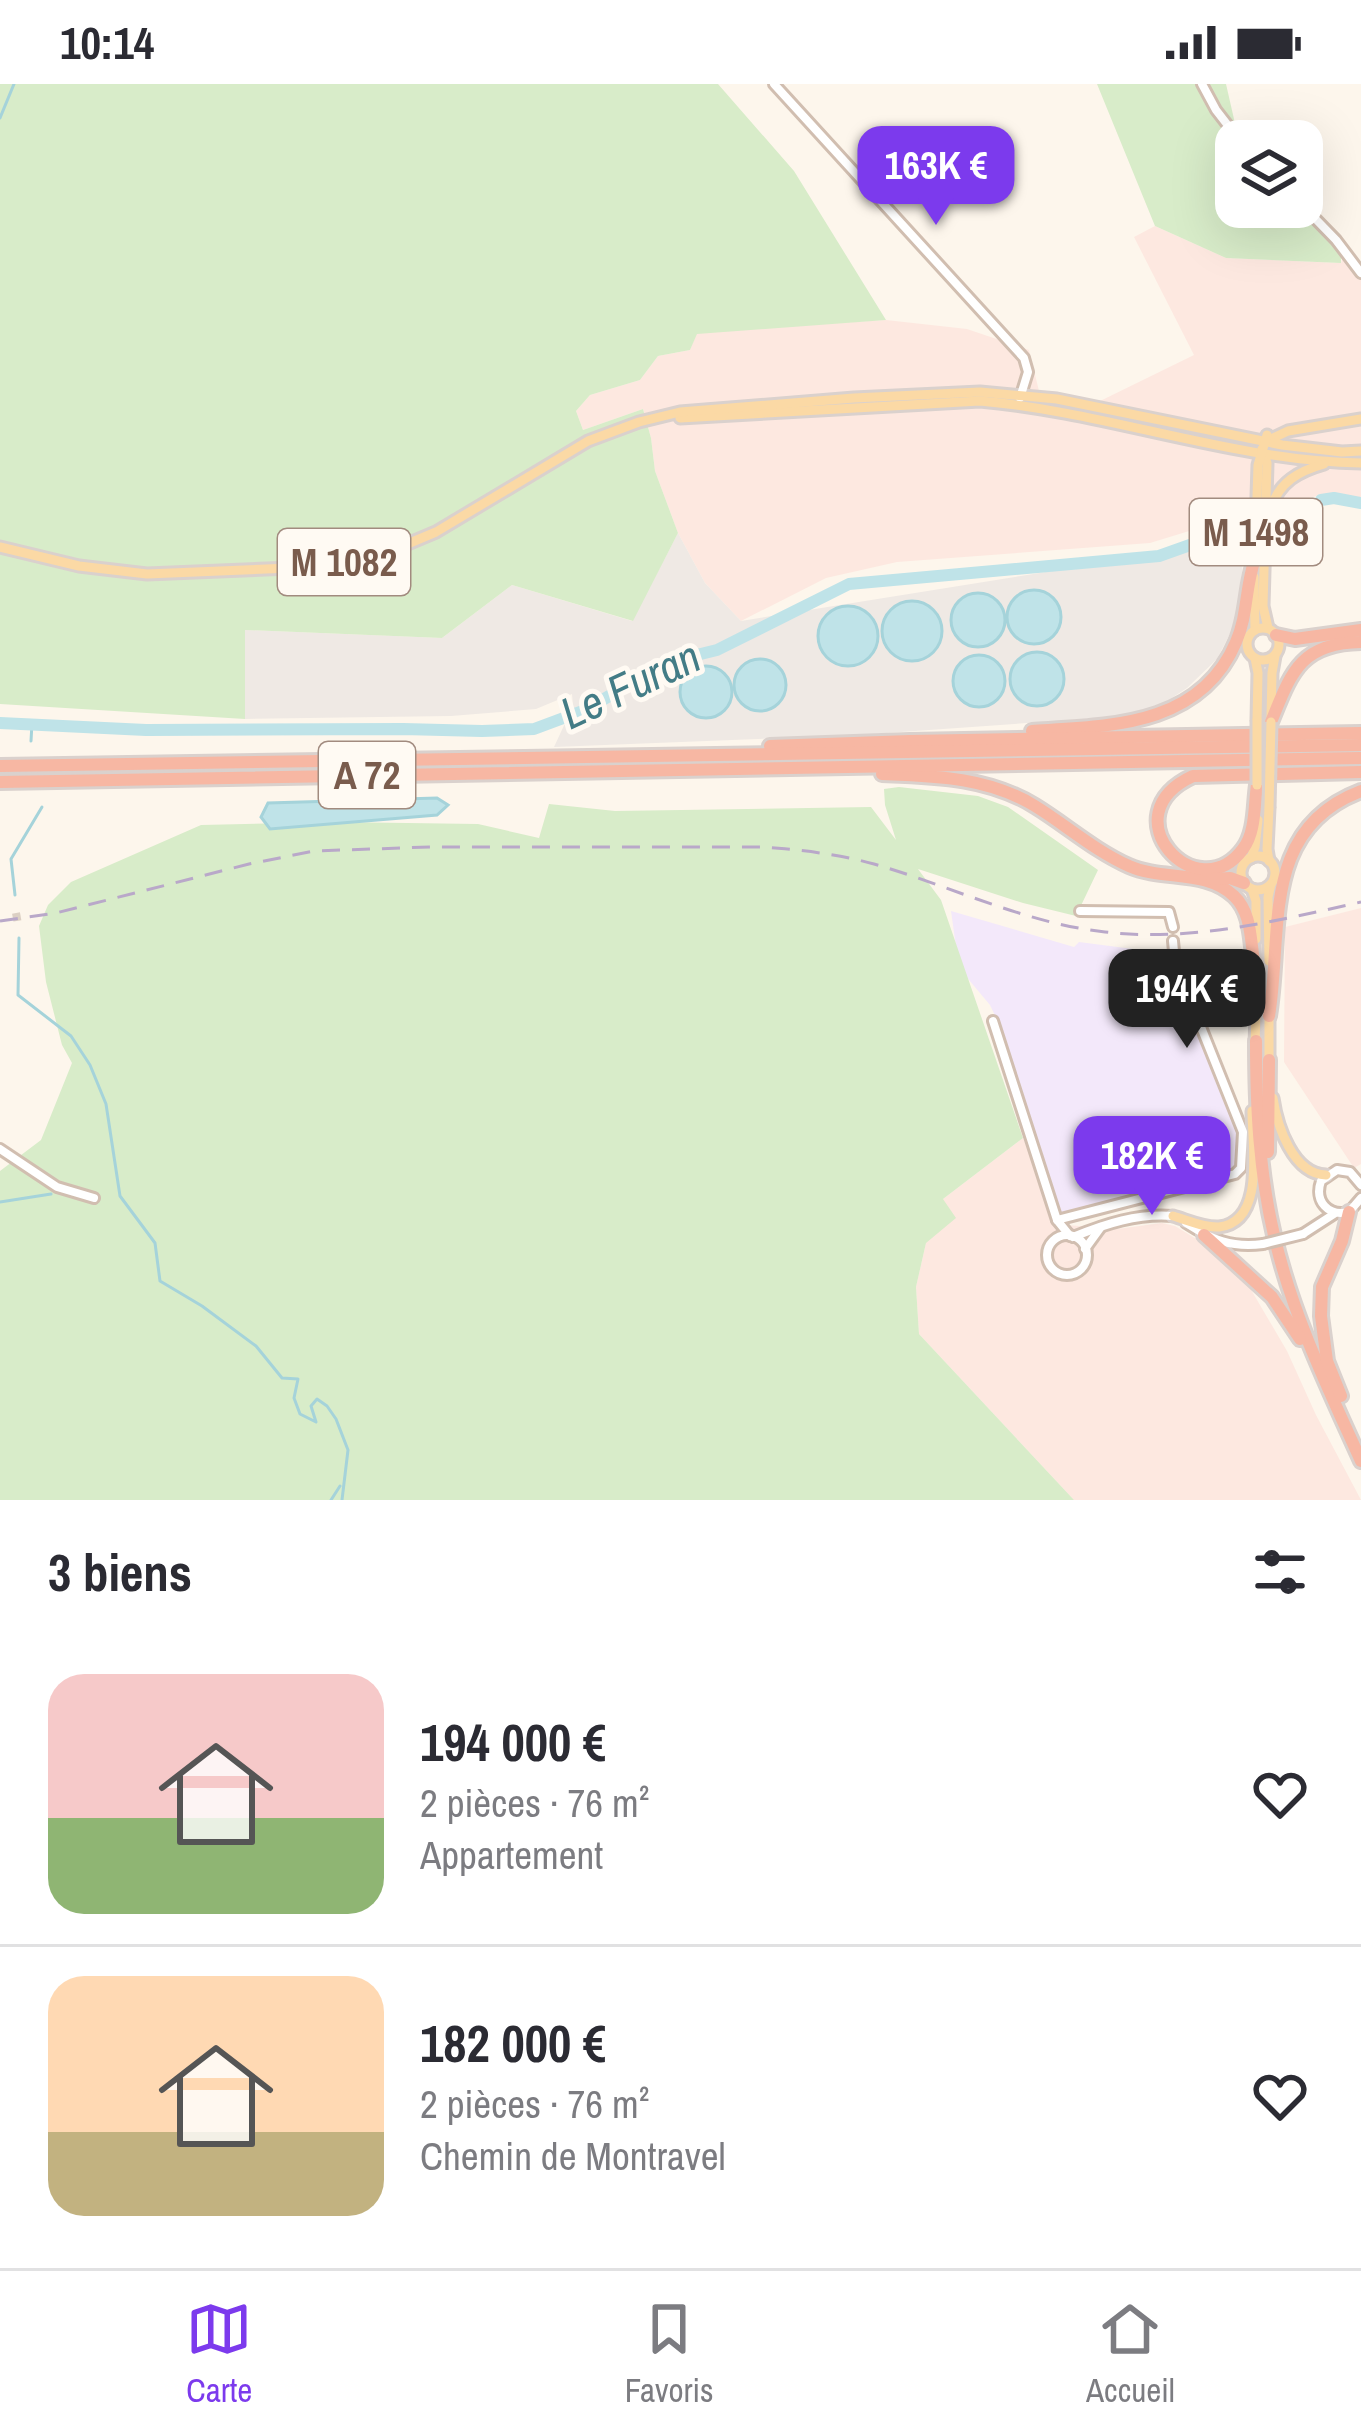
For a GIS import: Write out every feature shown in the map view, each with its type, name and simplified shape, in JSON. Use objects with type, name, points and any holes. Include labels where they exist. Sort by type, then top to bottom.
[{"type":"highway","points":[[910,741],[1115,725],[1174,708],[1228,658],[1244,616],[1255,560]]},
{"type":"highway","points":[[1272,632],[1295,639],[1361,631]]},
{"type":"highway","points":[[1264,721],[1299,664],[1319,650],[1361,642]]},
{"type":"highway","points":[[722,755],[743,748],[910,741],[1361,733]]},
{"type":"highway","name":"A 72","points":[[0,766],[1361,745]]},
{"type":"highway","name":"A 72","points":[[0,782],[1361,758]]},
{"type":"highway","points":[[864,767],[878,774],[963,779],[1007,792],[1132,868],[1230,878],[1248,886]]},
{"type":"highway","points":[[1257,785],[1251,832],[1232,860],[1200,869],[1174,858],[1166,848],[1157,819],[1161,803],[1169,790],[1193,776],[1361,772]]},
{"type":"highway","points":[[1269,1016],[1282,879],[1293,849],[1319,815],[1361,790]]},
{"type":"highway","points":[[1205,879],[1238,900],[1248,917],[1257,975]]},
{"type":"highway","points":[[1256,1041],[1256,1104],[1273,1232],[1297,1312],[1361,1460]]},
{"type":"highway","points":[[1269,1060],[1268,1155],[1278,1234],[1300,1310],[1361,1444]]},
{"type":"highway","points":[[1342,1212],[1342,1240],[1322,1287],[1321,1330],[1327,1360],[1361,1444]]},
{"type":"highway","points":[[1204,1235],[1283,1310],[1338,1410]]},
{"type":"main road","name":"M 1082","points":[[0,547],[79,566],[147,574],[314,567],[351,561],[386,553],[436,532],[587,442],[657,418],[1018,400],[1329,463],[1361,463]]},
{"type":"main road","name":"M 1082","points":[[1077,410],[1228,447],[1267,448]]},
{"type":"main road","points":[[1267,448],[1286,426],[1361,419]]},
{"type":"main road","points":[[1316,425],[1304,431],[1302,441],[1317,450]]},
{"type":"main road","points":[[1228,447],[1361,451]]},
{"type":"main road","name":"M 1498","points":[[1267,448],[1263,606],[1272,632]]},
{"type":"main road","name":"M 1498","points":[[1255,630],[1255,560],[1267,448]]},
{"type":"main road","points":[[1266,524],[1272,502],[1286,482],[1329,463]]},
{"type":"main road","points":[[1173,1216],[1216,1227],[1235,1222],[1247,1209],[1256,1041],[1256,901],[1242,868],[1251,858],[1258,832],[1264,721],[1280,646],[1272,632],[1255,630],[1247,644],[1249,652],[1264,660],[1276,655]]},
{"type":"main road","points":[[1255,658],[1264,721],[1267,849],[1275,872],[1268,897],[1269,1060],[1275,1117],[1302,1168],[1326,1175]]},
{"type":"main road","points":[[1251,858],[1262,856],[1269,861]]},
{"type":"main road","points":[[1248,886],[1261,890],[1271,884]]},
{"type":"street","points":[[774,84],[1024,358],[1028,372],[1018,400]]},
{"type":"street","points":[[1202,84],[1224,120]]},
{"type":"street","points":[[1323,227],[1361,273]]},
{"type":"street","points":[[1080,910],[1169,912],[1173,927]]},
{"type":"street","points":[[1057,1220],[1235,1174],[1241,1168],[1243,1132],[1175,962],[1173,941]]},
{"type":"street","points":[[993,1021],[1057,1220],[1056,1239]]},
{"type":"street","points":[[0,1149],[56,1187],[94,1198]]},
{"type":"street","points":[[1342,1212],[1320,1201],[1319,1187],[1326,1175],[1344,1170],[1358,1174],[1361,1185]]},
{"type":"street","points":[[1057,1220],[1071,1236],[1085,1249],[1082,1268],[1071,1274],[1051,1268],[1049,1246],[1056,1239],[1071,1236],[1101,1227],[1115,1221],[1173,1216],[1228,1245],[1263,1244],[1316,1228],[1361,1198]]},
{"type":"street","points":[[1316,1228],[1324,1207]]},
{"type":"street","points":[[1085,1249],[1101,1227]]},
{"type":"shaded area","points":[[1155,226],[1226,258],[1341,263],[1346,249],[1361,268],[1361,498],[1325,494],[1150,543],[897,562],[826,578],[741,621],[705,583],[678,533],[655,471],[643,409],[583,430],[576,411],[590,395],[640,380],[658,356],[690,350],[696,334],[886,320],[967,329],[1029,350],[1039,391],[1096,403],[1194,355],[1134,237]]},
{"type":"shaded area","points":[[678,533],[705,583],[741,621],[1052,571],[1157,560],[1246,533],[1237,620],[1217,659],[1161,705],[1126,716],[858,735],[554,747],[573,706],[572,694],[536,709],[451,716],[245,719],[245,630],[442,638],[512,585],[632,621]]},
{"type":"shaded area","points":[[1361,908],[1361,1164],[1354,1168],[1284,1062],[1285,927]]},
{"type":"shaded area","points":[[951,911],[1074,947],[1079,942],[1164,953],[1242,1141],[1238,1168],[1060,1213],[999,1024],[990,1005],[959,968]]},
{"type":"shaded area","points":[[1023,1138],[1054,1224],[1117,1229],[1162,1223],[1175,1226],[1213,1249],[1243,1276],[1287,1351],[1361,1500],[1074,1500],[919,1334],[916,1287],[943,1199]]},
{"type":"green space","points":[[0,84],[718,84],[794,171],[886,320],[697,334],[690,350],[658,356],[640,380],[590,395],[576,411],[583,430],[643,409],[655,471],[678,533],[633,621],[512,585],[442,638],[245,630],[245,719],[0,704]]},
{"type":"green space","points":[[1097,84],[1226,84],[1234,120],[1215,120],[1215,228],[1316,228],[1341,255],[1341,263],[1226,258],[1155,226]]},
{"type":"green space","points":[[884,789],[978,796],[1008,807],[1098,870],[1076,916],[918,869],[941,900],[1023,1138],[943,1199],[956,1218],[926,1243],[916,1287],[919,1334],[1074,1500],[0,1500],[0,1171],[41,1140],[72,1063],[62,1045],[46,982],[39,926],[48,905],[71,882],[201,825],[478,824],[539,838],[549,804],[615,811],[871,807],[896,840]]},
{"type":"water","points":[[1034,590],[1053,598],[1061,617],[1053,636],[1034,644],[1015,636],[1007,617],[1015,598]]},
{"type":"water","points":[[978,593],[997,601],[1005,620],[997,639],[978,647],[959,639],[951,620],[959,601]]},
{"type":"water","points":[[912,601],[933,610],[942,631],[933,652],[912,661],[891,652],[882,631],[891,610]]},
{"type":"water","points":[[848,606],[869,615],[878,636],[869,657],[848,666],[827,657],[818,636],[827,615]]},
{"type":"water","points":[[1037,652],[1056,660],[1064,679],[1056,698],[1037,706],[1018,698],[1010,679],[1018,660]]},
{"type":"water","points":[[979,655],[998,662],[1005,681],[998,700],[979,707],[960,700],[953,681],[960,662]]},
{"type":"water","points":[[760,659],[778,667],[786,685],[778,703],[760,711],[742,703],[734,685],[742,667]]},
{"type":"water","points":[[706,666],[724,674],[732,692],[724,710],[706,718],[688,710],[680,692],[688,674]]},
{"type":"water","points":[[437,798],[448,805],[437,815],[270,829],[261,817],[268,803]]},
{"type":"waterway","points":[[0,118],[14,84]]},
{"type":"waterway","name":"Le Furan","points":[[1321,500],[1361,503]]},
{"type":"waterway","name":"Le Furan","points":[[0,723],[146,730],[534,729],[585,710],[668,662],[717,650],[849,584],[1159,556],[1235,529]]},
{"type":"waterway","points":[[31,741],[32,723]]},
{"type":"waterway","points":[[15,895],[11,859],[42,807]]},
{"type":"waterway","points":[[19,938],[18,995],[71,1036],[90,1065],[106,1104],[120,1196],[155,1243],[160,1281],[256,1346],[282,1378],[298,1379],[294,1398],[300,1414],[316,1422],[311,1406],[317,1399],[327,1406],[348,1450],[342,1500]]},
{"type":"waterway","points":[[0,1202],[51,1194]]},
{"type":"waterway","points":[[331,1500],[340,1486]]},
{"type":"tunnel","points":[[16,913],[18,924]]},
{"type":"railway","points":[[0,921],[56,913],[314,851],[430,847],[806,851],[874,864],[1046,921],[1137,934],[1234,928],[1361,902]]}]
